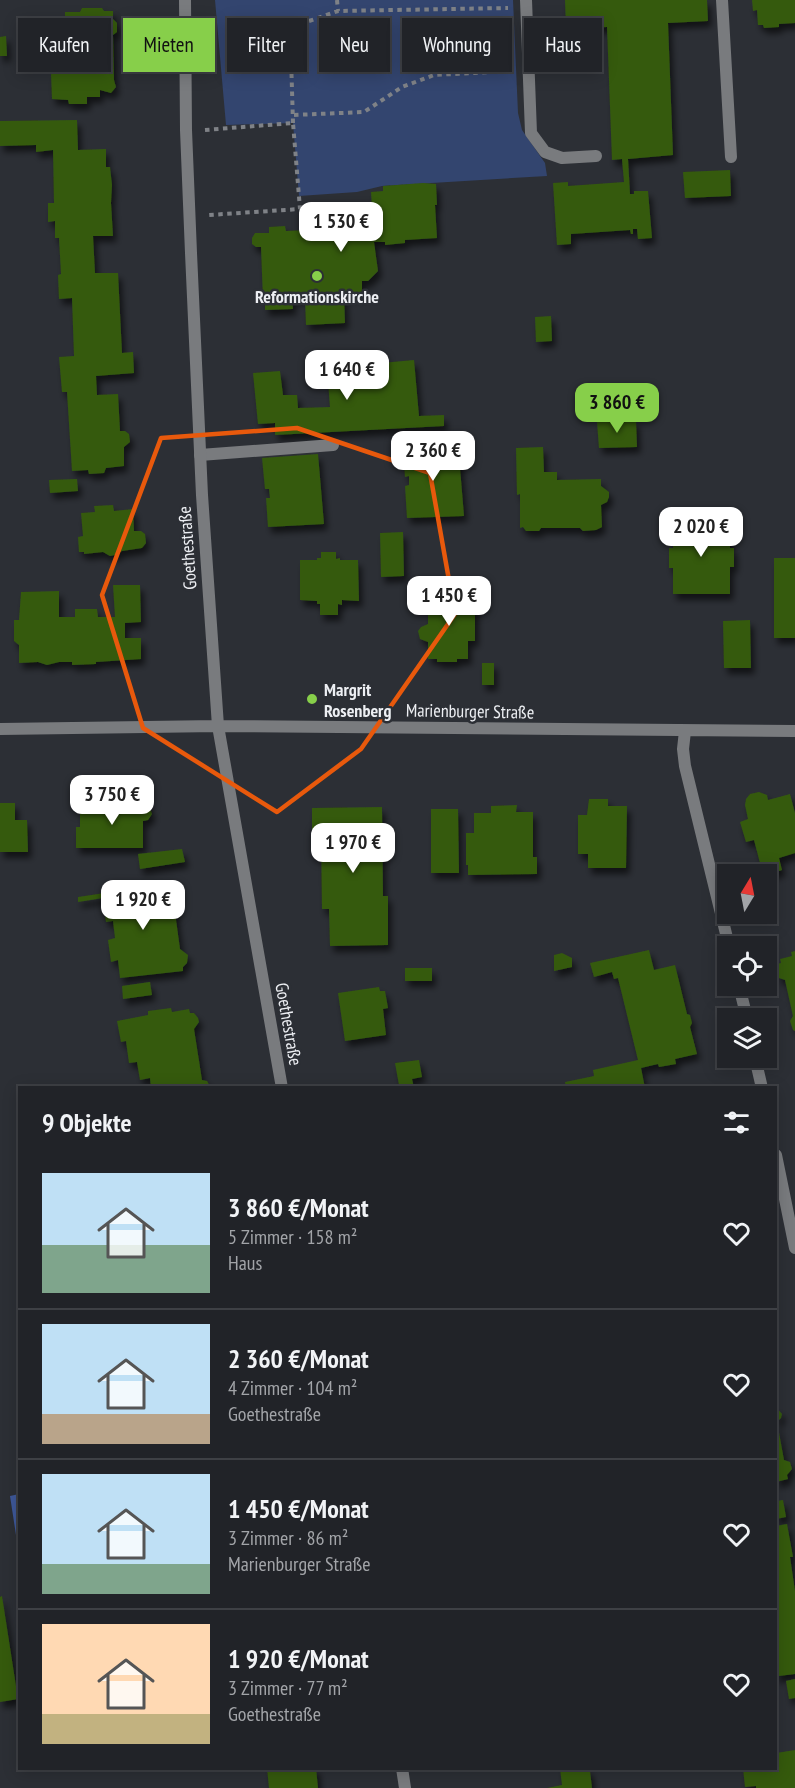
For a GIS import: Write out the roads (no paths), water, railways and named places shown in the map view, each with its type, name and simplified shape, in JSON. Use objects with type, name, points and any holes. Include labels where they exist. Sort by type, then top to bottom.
[{"type":"street","name":"Goethestraße","points":[[185,0],[186,130],[200,455],[218,726],[282,1086]]},
{"type":"street","points":[[722,0],[731,157]]},
{"type":"street","points":[[526,4],[531,133],[545,152],[562,158],[596,156]]},
{"type":"street","points":[[200,455],[333,445]]},
{"type":"street","name":"Marienburger Straße","points":[[0,729],[218,726],[795,731]]},
{"type":"street","points":[[685,731],[683,749],[685,766],[727,936]]},
{"type":"street","points":[[757,1068],[762,1086]]},
{"type":"street","points":[[777,1160],[795,1248]]},
{"type":"street","points":[[402,1770],[405,1788]]},
{"type":"place","name":"Reformationskirche","points":[[317,276]]},
{"type":"place","name":"Margrit Rosenberg","points":[[312,699]]}]
